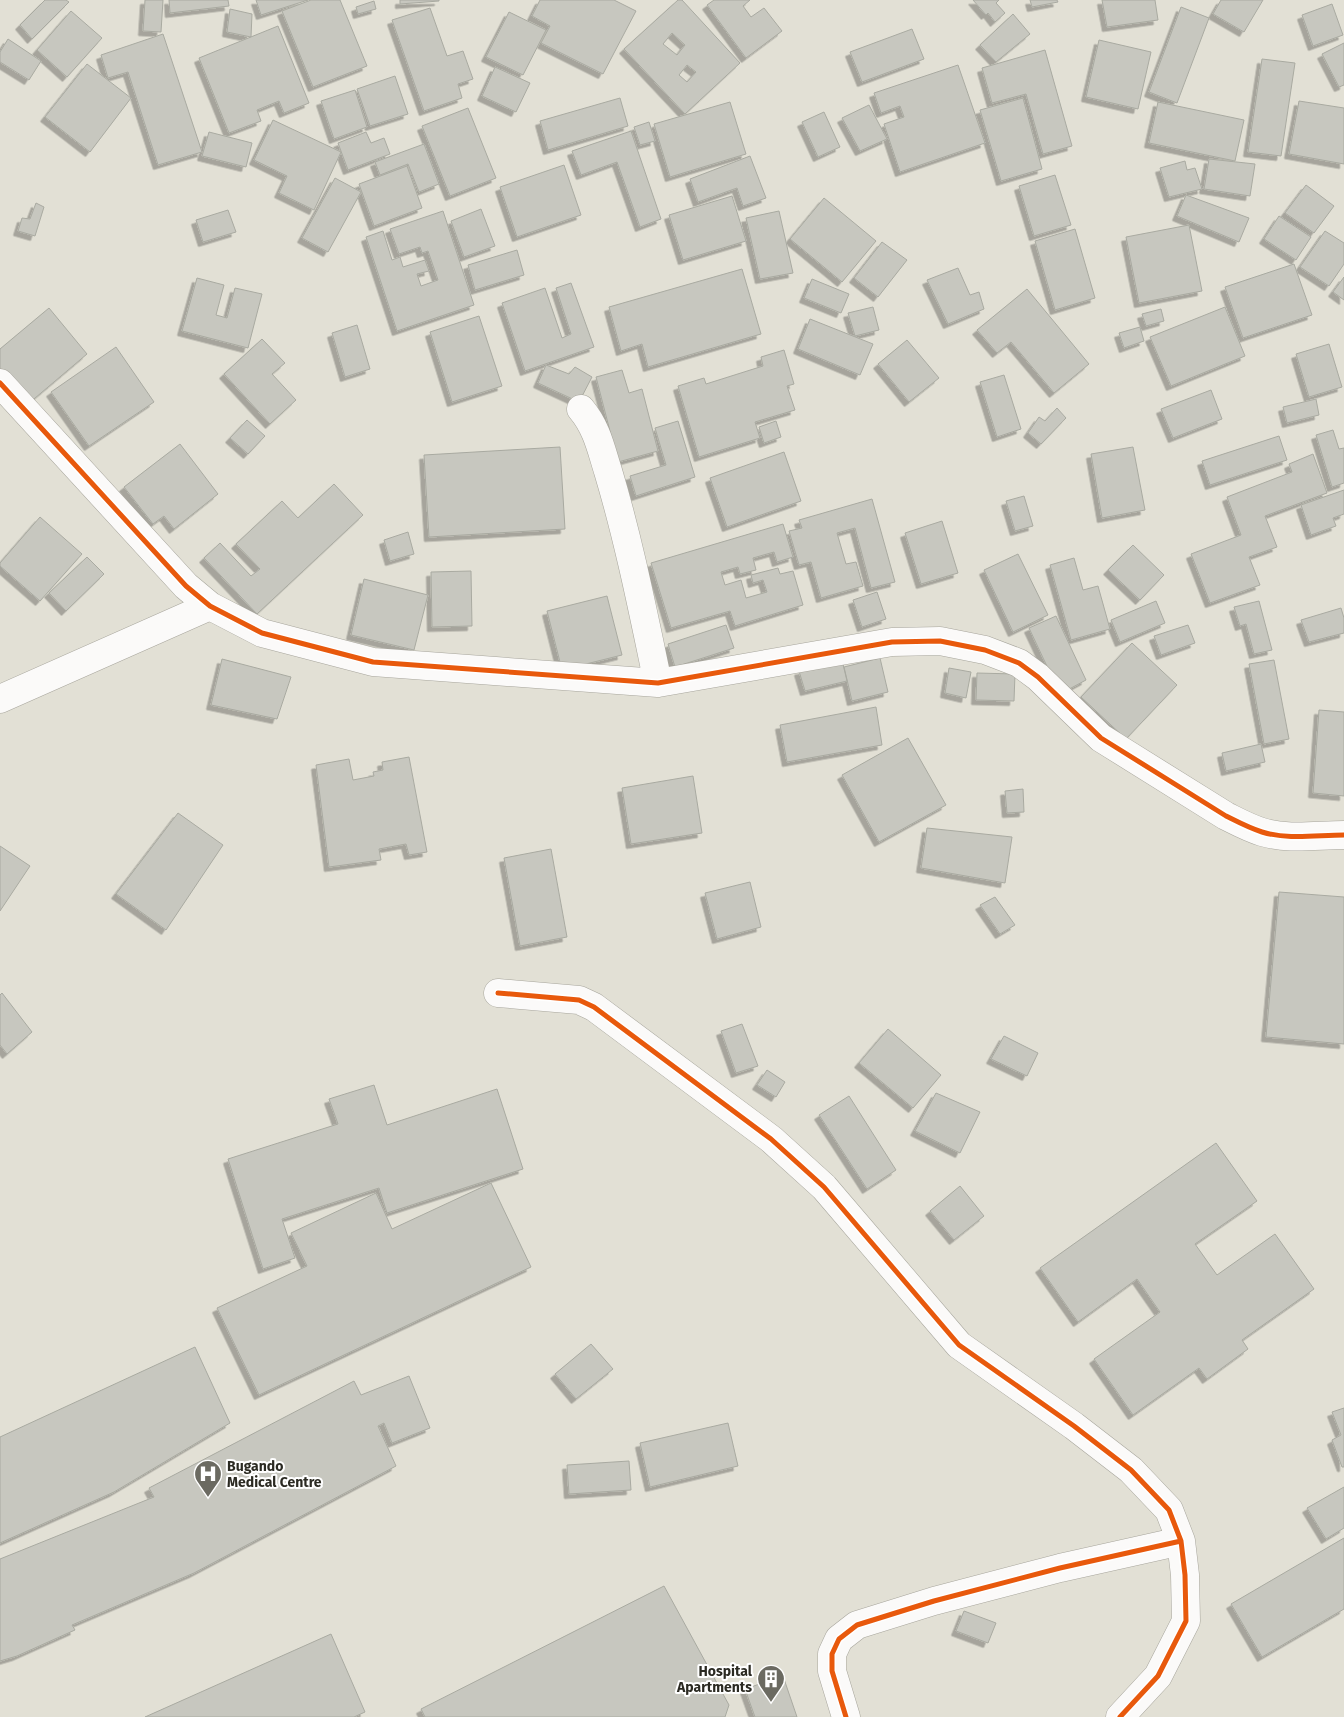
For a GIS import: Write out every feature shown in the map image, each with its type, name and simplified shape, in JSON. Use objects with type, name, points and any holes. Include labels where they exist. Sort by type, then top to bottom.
[{"type":"street","points":[[0,383],[186,586],[210,606],[262,633],[373,662],[658,683],[892,642],[940,641],[985,650],[1019,663],[1038,677],[1101,738],[1226,816],[1262,832],[1286,836],[1344,835]]},
{"type":"street","points":[[581,409],[590,420],[600,441],[620,507],[658,683]]},
{"type":"street","points":[[0,699],[210,606]]},
{"type":"street","points":[[498,993],[578,1000],[594,1007],[771,1139],[824,1187],[959,1345],[1074,1426],[1131,1470],[1169,1510],[1181,1541],[1185,1575],[1186,1621],[1158,1676],[1120,1717]]},
{"type":"street","points":[[846,1717],[832,1671],[832,1654],[839,1639],[857,1625],[953,1596],[1060,1568],[1181,1541]]},
{"type":"building","points":[[45,0],[66,0],[69,2],[32,39],[20,25]]},
{"type":"building","points":[[145,0],[163,0],[161,32],[143,31]]},
{"type":"building","points":[[169,0],[228,0],[229,6],[170,13]]},
{"type":"building","points":[[256,0],[308,0],[261,15]]},
{"type":"building","points":[[311,0],[340,0],[367,66],[313,87],[282,11]]},
{"type":"building","points":[[400,0],[439,0],[439,1],[400,4]]},
{"type":"building","points":[[540,0],[614,0],[636,11],[603,74],[541,43],[550,26],[532,16]]},
{"type":"building","points":[[678,0],[682,0],[740,63],[685,114],[624,49]],"holes":[[[672,33],[685,45],[677,55],[663,44]],[[687,65],[696,72],[687,82],[679,75]]]},
{"type":"building","points":[[714,0],[750,0],[743,6],[751,17],[764,8],[782,31],[746,58],[707,5]]},
{"type":"building","points":[[973,0],[999,0],[996,3],[1005,13],[995,22]]},
{"type":"building","points":[[1030,0],[1057,0],[1058,2],[1032,7]]},
{"type":"building","points":[[1102,0],[1155,0],[1158,20],[1107,27]]},
{"type":"building","points":[[1221,0],[1263,0],[1244,32],[1213,14]]},
{"type":"building","points":[[374,1],[376,9],[358,14],[356,7]]},
{"type":"building","points":[[1332,4],[1343,35],[1313,46],[1302,15]]},
{"type":"building","points":[[1181,7],[1209,18],[1177,103],[1149,92]]},
{"type":"building","points":[[430,8],[447,56],[463,51],[473,79],[458,84],[462,98],[424,111],[392,20]]},
{"type":"building","points":[[230,9],[252,14],[251,37],[227,32]]},
{"type":"building","points":[[71,11],[102,38],[67,77],[37,50]]},
{"type":"building","points":[[509,12],[546,30],[523,75],[486,57]]},
{"type":"building","points":[[1013,14],[1030,34],[996,62],[980,45]]},
{"type":"building","points":[[278,26],[309,103],[284,113],[279,101],[257,110],[261,121],[229,133],[199,58]]},
{"type":"building","points":[[912,29],[924,59],[862,82],[850,52]]},
{"type":"building","points":[[163,34],[202,152],[158,165],[128,72],[108,78],[101,55]]},
{"type":"building","points":[[8,39],[41,61],[29,80],[0,62],[0,52]]},
{"type":"building","points":[[1099,40],[1151,52],[1138,109],[1086,97]]},
{"type":"building","points":[[1344,43],[1344,85],[1339,87],[1322,54]]},
{"type":"building","points":[[1045,50],[1072,146],[1043,154],[1026,94],[992,103],[982,68]]},
{"type":"building","points":[[1262,59],[1295,63],[1281,156],[1248,152]]},
{"type":"building","points":[[87,64],[131,98],[90,152],[45,117]]},
{"type":"building","points":[[958,65],[985,143],[900,172],[884,124],[904,117],[900,106],[881,113],[874,93]]},
{"type":"building","points":[[495,67],[530,83],[516,112],[482,96]]},
{"type":"building","points":[[395,76],[408,114],[370,126],[357,89]]},
{"type":"building","points":[[355,90],[367,127],[334,139],[321,101]]},
{"type":"building","points":[[620,98],[628,126],[548,150],[540,121]]},
{"type":"building","points":[[1023,98],[1042,169],[1001,181],[980,110]]},
{"type":"building","points":[[1299,101],[1344,108],[1344,164],[1289,154]]},
{"type":"building","points":[[730,102],[746,154],[670,177],[654,124]]},
{"type":"building","points":[[1158,102],[1244,120],[1235,161],[1149,143]]},
{"type":"building","points":[[869,105],[887,139],[860,151],[842,118]]},
{"type":"building","points":[[468,108],[496,178],[450,196],[422,126]]},
{"type":"building","points":[[824,112],[840,147],[818,157],[802,122]]},
{"type":"building","points":[[273,120],[341,152],[314,210],[279,193],[287,176],[254,160]]},
{"type":"building","points":[[649,122],[655,141],[640,145],[634,127]]},
{"type":"building","points":[[631,131],[661,219],[640,227],[617,162],[581,175],[572,151]]},
{"type":"building","points":[[209,132],[252,143],[246,167],[202,156]]},
{"type":"building","points":[[366,132],[371,143],[384,138],[390,154],[348,170],[338,143]]},
{"type":"building","points":[[424,144],[439,184],[419,192],[408,164],[380,175],[375,162]]},
{"type":"building","points":[[750,156],[766,198],[743,206],[737,188],[698,202],[690,179]]},
{"type":"building","points":[[1209,159],[1255,164],[1250,196],[1204,189]]},
{"type":"building","points":[[1185,161],[1187,170],[1195,168],[1202,189],[1169,197],[1160,168]]},
{"type":"building","points":[[564,165],[581,215],[517,237],[500,187]]},
{"type":"building","points":[[407,166],[422,208],[374,226],[359,184]]},
{"type":"building","points":[[1055,175],[1071,225],[1034,236],[1019,186]]},
{"type":"building","points":[[335,178],[361,192],[328,252],[302,238]]},
{"type":"building","points":[[1306,185],[1334,206],[1314,233],[1285,213]]},
{"type":"building","points":[[1186,195],[1249,218],[1239,242],[1177,216]]},
{"type":"building","points":[[732,196],[746,241],[683,260],[669,215]]},
{"type":"building","points":[[824,198],[876,241],[842,282],[790,239]]},
{"type":"building","points":[[36,203],[44,207],[35,236],[18,231],[22,218],[30,219]]},
{"type":"building","points":[[481,209],[495,246],[464,257],[451,221]]},
{"type":"building","points":[[228,210],[236,232],[203,242],[196,220]]},
{"type":"building","points":[[443,211],[474,305],[397,331],[366,237],[383,231],[392,260],[400,257],[403,267],[425,260],[429,271],[417,274],[421,286],[438,280],[428,251],[422,253],[420,247],[399,254],[390,229]]},
{"type":"building","points":[[779,211],[793,273],[760,279],[746,218]]},
{"type":"building","points":[[1279,216],[1311,237],[1296,260],[1264,239]]},
{"type":"building","points":[[1189,225],[1202,291],[1139,303],[1126,237]]},
{"type":"building","points":[[1075,229],[1095,298],[1055,310],[1035,241]]},
{"type":"building","points":[[1325,231],[1344,243],[1344,264],[1329,286],[1300,267]]},
{"type":"building","points":[[882,242],[907,260],[878,297],[854,278]]},
{"type":"building","points":[[517,250],[524,275],[475,290],[468,265]]},
{"type":"building","points":[[1294,264],[1312,315],[1243,338],[1225,287]]},
{"type":"building","points":[[958,268],[970,295],[979,292],[984,309],[948,324],[927,280]]},
{"type":"building","points":[[742,269],[761,334],[648,367],[642,344],[621,351],[609,307]]},
{"type":"building","points":[[1344,277],[1344,300],[1333,292]]},
{"type":"building","points":[[197,278],[224,285],[216,315],[227,318],[235,288],[262,294],[248,348],[182,331]]},
{"type":"building","points":[[812,279],[849,294],[841,313],[804,298]]},
{"type":"building","points":[[571,283],[594,347],[525,371],[502,303],[545,288],[562,338],[571,334],[556,288]]},
{"type":"building","points":[[1027,289],[1089,364],[1054,393],[1011,342],[997,353],[977,330]]},
{"type":"building","points":[[873,307],[879,330],[855,336],[848,313]]},
{"type":"building","points":[[1225,307],[1245,356],[1171,386],[1150,337]]},
{"type":"building","points":[[49,308],[87,354],[28,404],[0,371],[0,349]]},
{"type":"building","points":[[1161,309],[1164,321],[1146,326],[1142,314]]},
{"type":"building","points":[[479,316],[502,386],[452,402],[430,332]]},
{"type":"building","points":[[810,319],[873,344],[860,375],[798,349]]},
{"type":"building","points":[[357,325],[370,369],[345,377],[332,333]]},
{"type":"building","points":[[1140,327],[1144,341],[1124,348],[1119,333]]},
{"type":"building","points":[[262,339],[285,363],[272,374],[296,400],[270,424],[224,374]]},
{"type":"building","points":[[907,340],[939,378],[909,402],[878,364]]},
{"type":"building","points":[[1329,344],[1342,387],[1309,397],[1296,354]]},
{"type":"building","points":[[116,347],[154,402],[89,446],[51,392]]},
{"type":"building","points":[[784,350],[794,384],[787,386],[795,410],[755,422],[760,438],[699,457],[678,386],[704,378],[706,384],[763,366],[761,357]]},
{"type":"building","points":[[546,365],[569,374],[575,367],[592,377],[579,402],[538,383]]},
{"type":"building","points":[[622,370],[629,393],[642,389],[658,451],[618,462],[596,377]]},
{"type":"building","points":[[1004,375],[1021,429],[997,437],[980,382]]},
{"type":"building","points":[[1211,390],[1222,419],[1173,438],[1161,409]]},
{"type":"building","points":[[1316,399],[1319,415],[1287,423],[1283,407]]},
{"type":"building","points":[[1057,408],[1066,418],[1041,444],[1028,433],[1039,417],[1045,421]]},
{"type":"building","points":[[247,420],[265,436],[248,454],[230,438]]},
{"type":"building","points":[[678,421],[695,477],[636,496],[630,476],[666,465],[655,428]]},
{"type":"building","points":[[776,421],[781,437],[764,443],[759,427]]},
{"type":"building","points":[[1333,430],[1339,449],[1344,448],[1344,483],[1332,487],[1316,435]]},
{"type":"building","points":[[1279,436],[1287,460],[1210,485],[1202,461]]},
{"type":"building","points":[[180,444],[218,494],[174,529],[164,516],[153,524],[124,487]]},
{"type":"building","points":[[560,447],[565,529],[429,537],[424,455]]},
{"type":"building","points":[[1133,447],[1145,510],[1102,518],[1091,454]]},
{"type":"building","points":[[784,452],[801,501],[727,527],[710,478]]},
{"type":"building","points":[[1313,454],[1327,493],[1265,516],[1277,547],[1249,557],[1260,585],[1210,603],[1191,554],[1241,535],[1227,497],[1292,472],[1289,464]]},
{"type":"building","points":[[334,484],[363,515],[257,614],[204,558],[220,543],[251,576],[260,569],[236,544],[282,501],[298,518]]},
{"type":"building","points":[[1344,490],[1344,514],[1333,518],[1336,526],[1311,535],[1301,505]]},
{"type":"building","points":[[1024,496],[1033,526],[1015,531],[1006,501]]},
{"type":"building","points":[[872,499],[895,582],[871,588],[855,528],[837,533],[846,564],[856,562],[863,586],[821,598],[811,562],[799,565],[789,531],[802,528],[799,520]]},
{"type":"building","points":[[40,517],[82,554],[40,601],[0,566],[0,563]]},
{"type":"building","points":[[942,521],[958,573],[921,584],[905,533]]},
{"type":"building","points":[[783,524],[793,557],[777,562],[774,552],[753,558],[756,570],[740,574],[738,567],[721,572],[725,585],[741,580],[746,598],[767,592],[763,580],[753,583],[751,575],[778,568],[780,574],[793,571],[803,605],[735,626],[730,611],[671,628],[651,563]]},
{"type":"building","points":[[408,532],[414,554],[390,561],[384,540]]},
{"type":"building","points":[[1133,545],[1164,575],[1140,600],[1108,570]]},
{"type":"building","points":[[1018,554],[1048,615],[1013,632],[984,570]]},
{"type":"building","points":[[87,557],[104,574],[66,611],[49,593]]},
{"type":"building","points":[[1074,558],[1083,590],[1098,586],[1110,629],[1071,640],[1050,565]]},
{"type":"building","points":[[471,571],[472,626],[432,627],[431,572]]},
{"type":"building","points":[[364,579],[428,595],[414,650],[351,635]]},
{"type":"building","points":[[877,592],[886,619],[862,627],[853,600]]},
{"type":"building","points":[[607,596],[622,655],[562,670],[547,611]]},
{"type":"building","points":[[1156,601],[1165,623],[1120,642],[1111,620]]},
{"type":"building","points":[[1259,601],[1272,650],[1254,654],[1246,624],[1240,626],[1234,607]]},
{"type":"building","points":[[1341,608],[1344,618],[1344,633],[1309,642],[1301,620]]},
{"type":"building","points":[[1056,616],[1086,680],[1060,694],[1029,628]]},
{"type":"building","points":[[726,625],[734,648],[675,667],[668,644]]},
{"type":"building","points":[[1188,625],[1195,643],[1161,655],[1154,636]]},
{"type":"building","points":[[1132,643],[1177,685],[1126,739],[1081,697]]},
{"type":"building","points":[[880,658],[888,692],[852,701],[844,667]]},
{"type":"building","points":[[222,659],[291,677],[277,719],[211,705]]},
{"type":"building","points":[[842,660],[847,681],[805,691],[799,671]]},
{"type":"building","points":[[1274,660],[1289,739],[1264,744],[1249,664]]},
{"type":"building","points":[[949,668],[971,672],[966,698],[945,693]]},
{"type":"building","points":[[977,673],[1015,674],[1014,701],[976,700]]},
{"type":"building","points":[[876,707],[882,745],[787,762],[780,725]]},
{"type":"building","points":[[1319,710],[1344,712],[1344,796],[1313,793]]},
{"type":"building","points":[[908,738],[946,805],[879,842],[842,775]]},
{"type":"building","points":[[1261,744],[1265,762],[1226,771],[1222,753]]},
{"type":"building","points":[[409,757],[427,852],[409,855],[406,844],[379,849],[381,860],[329,867],[316,765],[349,759],[353,780],[374,776],[373,772],[383,770],[382,762]]},
{"type":"building","points":[[693,776],[702,833],[631,844],[622,788]]},
{"type":"building","points":[[1023,789],[1024,812],[1007,813],[1005,791]]},
{"type":"building","points":[[178,813],[223,845],[166,930],[116,894]]},
{"type":"building","points":[[927,828],[1012,837],[1005,883],[921,868]]},
{"type":"building","points":[[0,846],[30,866],[0,911]]},
{"type":"building","points":[[551,849],[567,937],[520,946],[504,858]]},
{"type":"building","points":[[750,882],[761,927],[717,939],[705,893]]},
{"type":"building","points":[[1279,892],[1344,897],[1344,1044],[1266,1037]]},
{"type":"building","points":[[995,897],[1015,925],[1000,934],[980,905]]},
{"type":"building","points":[[2,993],[32,1032],[7,1054],[0,1045],[0,995]]},
{"type":"building","points":[[742,1024],[758,1066],[736,1073],[721,1031]]},
{"type":"building","points":[[888,1029],[941,1075],[913,1108],[859,1063]]},
{"type":"building","points":[[1004,1036],[1038,1053],[1027,1076],[991,1059]]},
{"type":"building","points":[[767,1070],[785,1082],[776,1097],[757,1085]]},
{"type":"building","points":[[374,1085],[387,1125],[497,1089],[523,1169],[387,1213],[379,1188],[282,1219],[295,1258],[263,1269],[228,1159],[338,1124],[329,1099]]},
{"type":"building","points":[[936,1093],[980,1112],[960,1153],[915,1131]]},
{"type":"building","points":[[849,1096],[896,1170],[867,1189],[819,1115]]},
{"type":"building","points":[[1216,1143],[1257,1201],[1195,1244],[1217,1275],[1275,1234],[1314,1289],[1242,1340],[1248,1349],[1207,1379],[1199,1368],[1133,1415],[1094,1359],[1160,1312],[1137,1279],[1078,1322],[1040,1268]]},
{"type":"building","points":[[491,1183],[531,1267],[259,1395],[217,1308],[307,1266],[291,1233],[376,1193],[392,1229]]},
{"type":"building","points":[[960,1186],[984,1216],[954,1240],[930,1211]]},
{"type":"building","points":[[591,1344],[613,1369],[576,1399],[555,1374]]},
{"type":"building","points":[[195,1347],[230,1423],[114,1492],[0,1543],[0,1437]]},
{"type":"building","points":[[409,1376],[430,1428],[392,1443],[384,1423],[378,1426],[396,1466],[194,1573],[72,1625],[75,1630],[17,1656],[0,1661],[0,1559],[154,1497],[149,1488],[354,1381],[361,1395]]},
{"type":"building","points":[[1344,1408],[1344,1467],[1342,1467],[1332,1440],[1341,1435],[1332,1412]]},
{"type":"building","points":[[728,1423],[738,1466],[650,1487],[640,1443]]},
{"type":"building","points":[[629,1461],[631,1490],[569,1494],[567,1465]]},
{"type":"building","points":[[1344,1487],[1344,1528],[1326,1539],[1307,1508]]},
{"type":"building","points":[[1344,1538],[1344,1609],[1262,1657],[1231,1604]]},
{"type":"building","points":[[664,1586],[729,1705],[725,1717],[425,1717],[421,1709]]},
{"type":"building","points":[[964,1611],[996,1623],[988,1643],[956,1631]]},
{"type":"building","points":[[331,1634],[365,1712],[354,1717],[145,1717]]},
{"type":"building","name":"Hospital Apartments","points":[[783,1676],[797,1717],[755,1717],[745,1689]]},
{"type":"cycle path","points":[[0,383],[186,586],[210,606],[262,633],[373,662],[658,683],[892,642],[940,641],[985,650],[1019,663],[1038,677],[1101,738],[1239,823],[1262,832],[1282,836],[1344,835]]},
{"type":"cycle path","points":[[498,993],[579,1000],[594,1007],[771,1139],[824,1187],[959,1345],[1074,1426],[1131,1470],[1169,1510],[1181,1541],[1185,1575],[1186,1621],[1158,1676],[1120,1717]]},
{"type":"cycle path","points":[[846,1717],[832,1671],[832,1654],[839,1639],[857,1625],[934,1601],[1060,1568],[1181,1541]]},
{"type":"place","name":"Bugando Medical Centre","points":[[208,1498]]},
{"type":"place","name":"Hospital Apartments","points":[[771,1703]]}]
